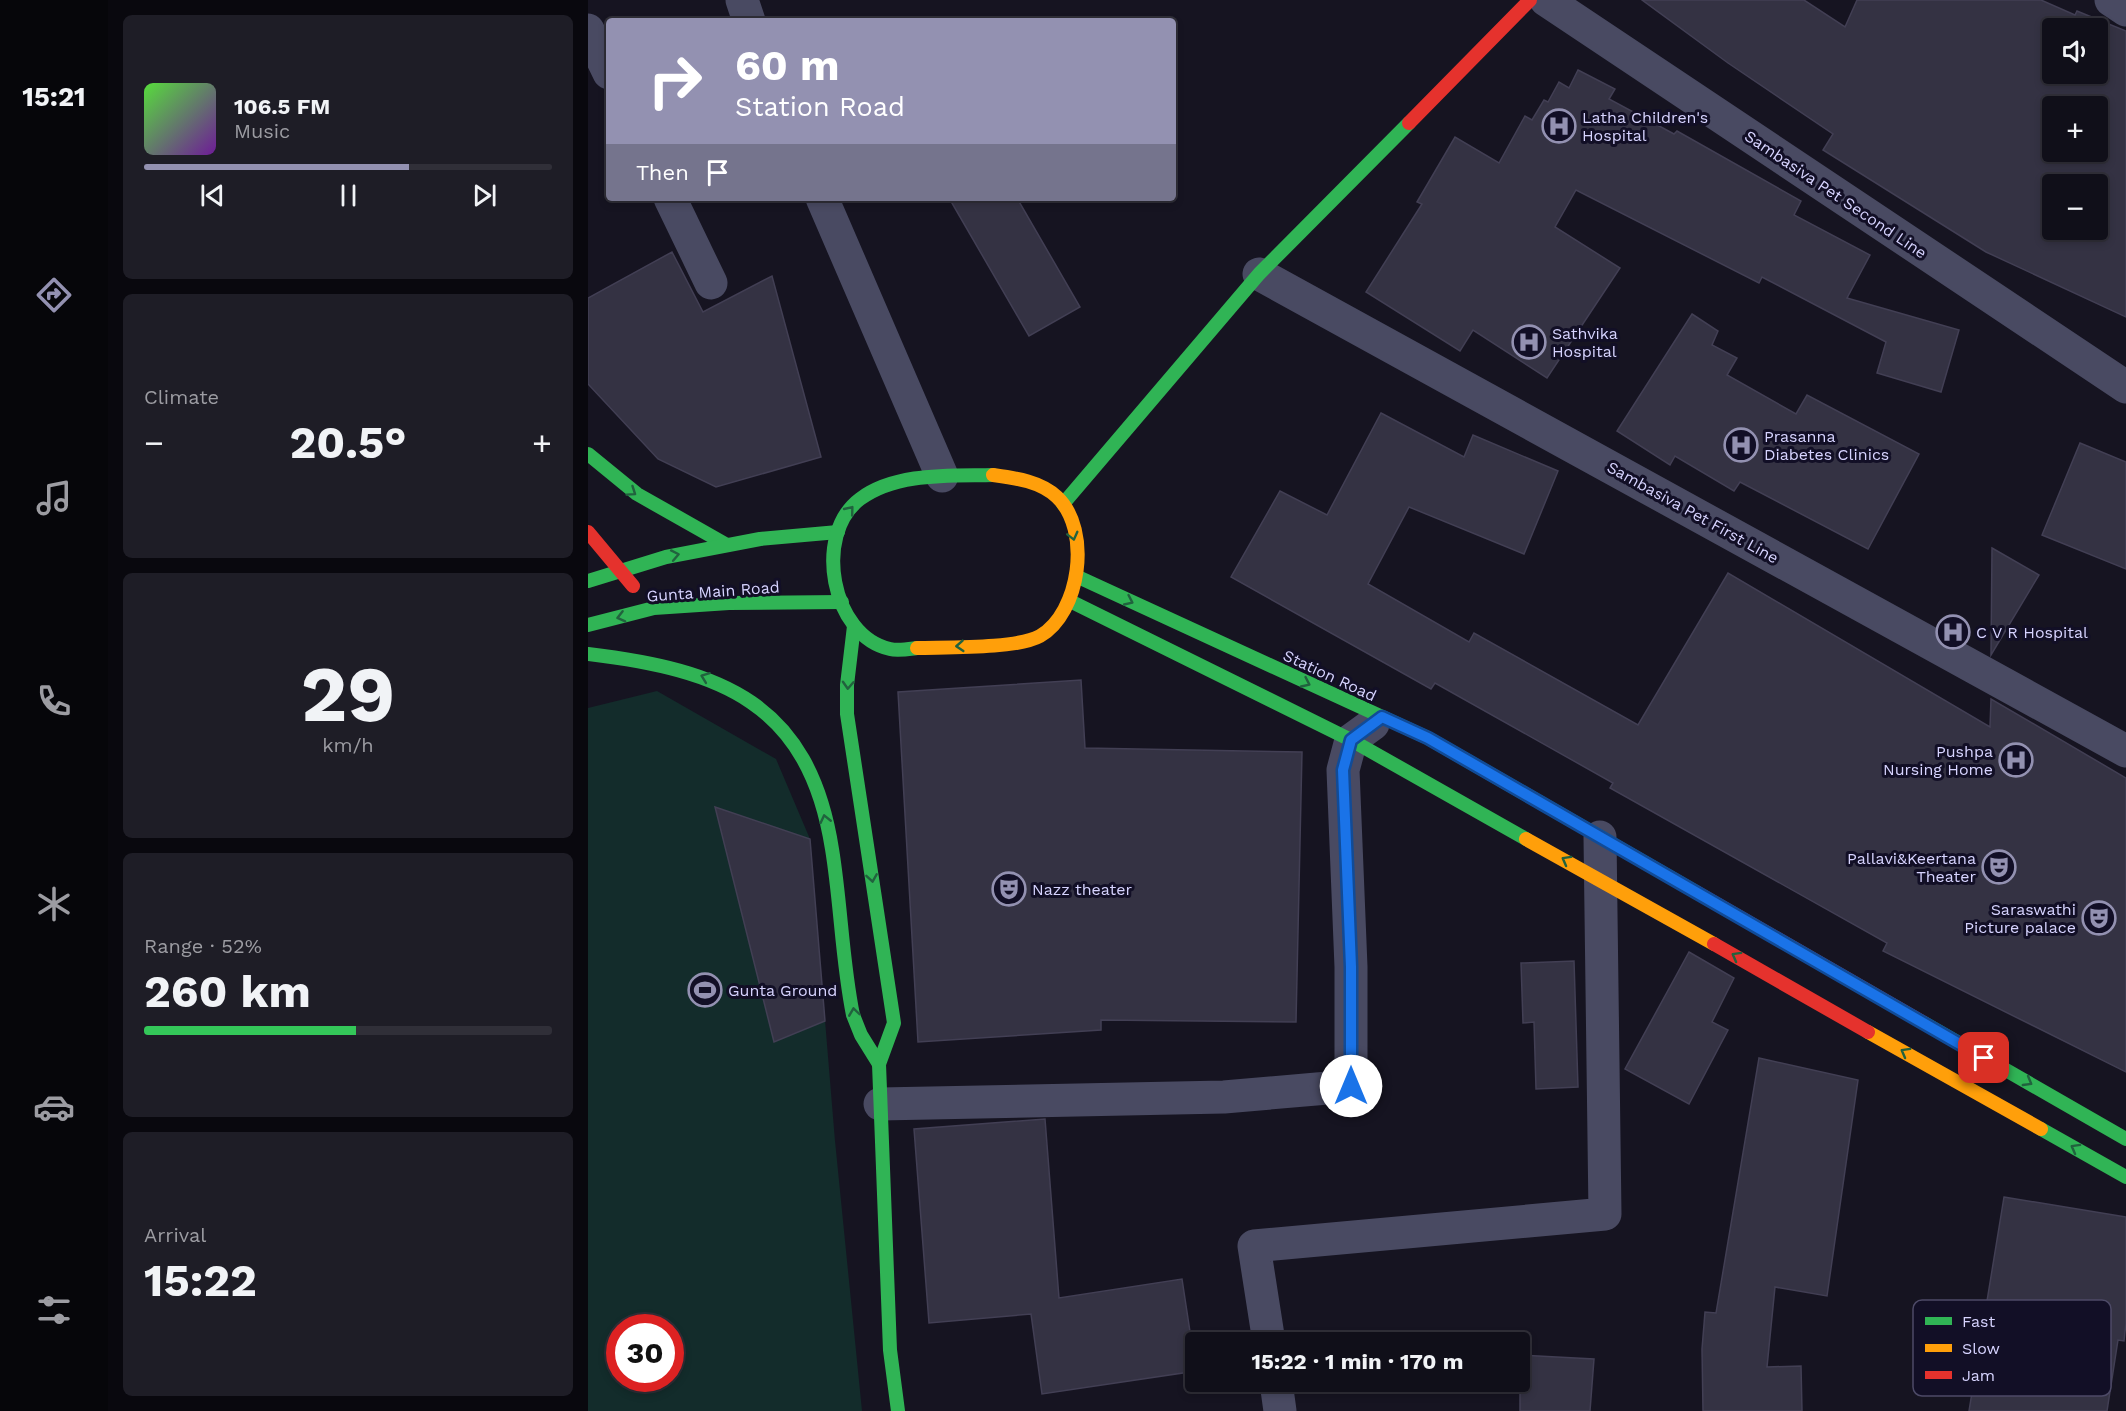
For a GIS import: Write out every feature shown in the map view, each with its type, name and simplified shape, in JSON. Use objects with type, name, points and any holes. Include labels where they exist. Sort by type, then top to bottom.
[{"type":"street","points":[[742,0],[748,18]]},
{"type":"street","points":[[1063,504],[1259,274],[1530,0]]},
{"type":"street","name":"Sambasiva Pet Second Line","points":[[1546,0],[2126,387]]},
{"type":"street","points":[[2111,0],[2126,10]]},
{"type":"street","points":[[588,30],[606,67]]},
{"type":"street","points":[[671,201],[711,283]]},
{"type":"street","points":[[823,201],[942,476]]},
{"type":"street","name":"Sambasiva Pet First Line","points":[[1259,274],[2126,751]]},
{"type":"street","points":[[588,454],[615,481],[649,504],[727,545]]},
{"type":"street","points":[[993,475],[1018,478],[1043,488],[1063,504],[1075,539],[1076,576],[1070,601],[1058,623],[1038,638],[1015,642],[891,650],[873,643],[854,626],[842,602],[835,567],[838,532],[844,515],[859,499],[884,487],[942,476],[993,475]]},
{"type":"street","points":[[588,532],[618,572],[654,608]]},
{"type":"street","name":"Gunta Main Road","points":[[588,581],[666,557],[760,538],[838,532]]},
{"type":"street","name":"Station Road","points":[[1076,576],[1428,738],[2126,1139]]},
{"type":"street","points":[[1070,601],[1351,740],[2126,1177]]},
{"type":"street","name":"Gunta Main Road","points":[[588,625],[654,608],[729,603],[842,602]]},
{"type":"street","points":[[854,626],[847,685],[847,714],[894,1023],[879,1064],[890,1350],[898,1411]]},
{"type":"street","points":[[588,654],[683,668],[726,684],[762,709],[790,738],[809,770],[821,801],[829,839],[856,1025],[879,1064]]},
{"type":"street","points":[[880,1104],[1224,1097],[1351,1086],[1351,967],[1343,770],[1351,740],[1382,717]]},
{"type":"street","points":[[1267,1332],[1254,1246],[1605,1214],[1600,837]]},
{"type":"street","points":[[1277,1392],[1280,1411]]},
{"type":"green space","name":"Gunta Ground","points":[[657,691],[776,759],[810,839],[835,1141],[862,1411],[588,1411],[588,708]]},
{"type":"building","points":[[1642,0],[1804,0],[1845,27],[1857,0],[2041,0],[2075,15],[2077,11],[2094,18],[2042,18],[2042,84],[2108,84],[2108,24],[2126,31],[2126,317],[1986,252],[1823,150],[1833,134],[1728,63]]},
{"type":"building","points":[[1578,70],[1615,89],[1609,99],[1674,134],[1677,131],[1801,201],[1794,215],[1870,255],[1847,298],[1959,330],[1941,392],[1877,373],[1886,342],[1762,277],[1759,283],[1576,190],[1555,227],[1620,268],[1547,378],[1473,330],[1460,351],[1366,292],[1422,204],[1417,202],[1455,137],[1499,163],[1525,116],[1532,120],[1544,100],[1548,102],[1559,82],[1569,88]]},
{"type":"building","points":[[951,201],[1019,201],[1080,307],[1029,336]]},
{"type":"building","points":[[672,252],[703,312],[772,276],[821,457],[716,487],[658,459],[588,384],[588,298]]},
{"type":"building","points":[[1692,314],[1718,331],[1712,345],[1737,358],[1727,375],[1796,414],[1807,395],[1919,454],[1868,549],[1740,482],[1734,491],[1675,456],[1670,465],[1617,431]]},
{"type":"building","points":[[1381,413],[1464,457],[1473,435],[1558,471],[1524,554],[1409,507],[1368,584],[1469,642],[1474,633],[1638,725],[1728,573],[1990,727],[1991,699],[2126,778],[2126,1072],[1883,951],[1887,943],[1610,788],[1613,783],[1435,683],[1431,689],[1231,577],[1280,491],[1327,515]]},
{"type":"building","points":[[2080,443],[2126,462],[2126,569],[2042,535]]},
{"type":"building","points":[[1992,548],[2039,575],[1991,655]]},
{"type":"building","points":[[1081,680],[1085,748],[1302,752],[1296,1022],[1101,1020],[1101,1030],[918,1042],[898,692]]},
{"type":"building","points":[[715,807],[810,839],[825,1021],[774,1042]]},
{"type":"building","points":[[1689,952],[1734,978],[1712,1022],[1728,1030],[1689,1104],[1625,1069]]},
{"type":"building","points":[[1574,961],[1578,1087],[1536,1089],[1534,1022],[1523,1023],[1521,963]]},
{"type":"building","points":[[1759,1058],[1858,1080],[1827,1296],[1775,1287],[1767,1367],[1801,1366],[1802,1411],[1703,1411],[1702,1349],[1705,1312],[1716,1313]]},
{"type":"building","points":[[1045,1119],[1059,1298],[1182,1279],[1190,1332],[1185,1332],[1185,1373],[1042,1394],[1031,1314],[929,1323],[914,1129]]},
{"type":"building","points":[[2004,1197],[2126,1217],[2126,1323],[2124,1341],[2118,1340],[2111,1385],[2111,1300],[1987,1300]]},
{"type":"building","points":[[1530,1356],[1594,1359],[1590,1411],[1520,1411],[1520,1392],[1530,1392]]},
{"type":"building","points":[[1971,1396],[2109,1396],[2107,1411],[1969,1411]]},
{"type":"traffic: fast","points":[[1063,504],[1259,274],[1409,123]]},
{"type":"traffic: fast","points":[[588,454],[637,494],[727,545]]},
{"type":"traffic: fast","points":[[917,648],[893,650],[870,640],[854,625],[842,605],[835,582],[833,558],[837,535],[845,515],[860,499],[890,484],[924,477],[993,475]]},
{"type":"traffic: fast","points":[[588,581],[666,557],[760,539],[838,532]]},
{"type":"traffic: fast","points":[[1076,576],[1428,738],[1696,892]]},
{"type":"traffic: fast","points":[[1070,601],[1351,740],[1526,839]]},
{"type":"traffic: fast","points":[[588,625],[654,608],[729,603],[842,602]]},
{"type":"traffic: fast","points":[[854,626],[847,685],[847,714],[894,1023],[879,1064],[890,1350],[898,1411]]},
{"type":"traffic: fast","points":[[588,654],[636,661],[679,671],[718,684],[751,702],[780,727],[803,759],[820,799],[832,849],[853,1015],[861,1035],[879,1064]]},
{"type":"traffic: fast","points":[[1924,1023],[2126,1139]]},
{"type":"traffic: fast","points":[[2041,1129],[2126,1177]]},
{"type":"traffic: slow","points":[[917,648],[1015,643],[1040,636],[1054,625],[1072,591],[1077,570],[1078,549],[1075,529],[1068,512],[1057,497],[1043,487],[1027,481],[993,475]]},
{"type":"traffic: slow","points":[[1526,839],[1714,944]]},
{"type":"traffic: slow","points":[[1868,1032],[2041,1129]]},
{"type":"traffic: jam","points":[[1409,123],[1530,0]]},
{"type":"traffic: jam","points":[[588,532],[633,586]]},
{"type":"traffic: jam","points":[[1696,892],[1924,1023]]},
{"type":"traffic: jam","points":[[1714,944],[1868,1032]]},
{"type":"place","name":"Latha Children's Hospital","points":[[1559,126]]},
{"type":"place","name":"Sathvika Hospital","points":[[1529,342]]},
{"type":"place","name":"Prasanna Diabetes Clinics","points":[[1741,445]]},
{"type":"place","name":"C V R Hospital","points":[[1953,632]]},
{"type":"place","name":"Pushpa Nursing Home","points":[[2016,760]]},
{"type":"place","name":"Pallavi&Keertana Theater","points":[[1999,867]]},
{"type":"place","name":"Nazz theater","points":[[1009,889]]},
{"type":"place","name":"Saraswathi Picture palace","points":[[2099,918]]},
{"type":"place","name":"Gunta Ground","points":[[705,990]]},
{"type":"route","points":[[1351,1086],[1351,967],[1343,770],[1351,740],[1382,717],[1428,738],[1984,1058]]}]
